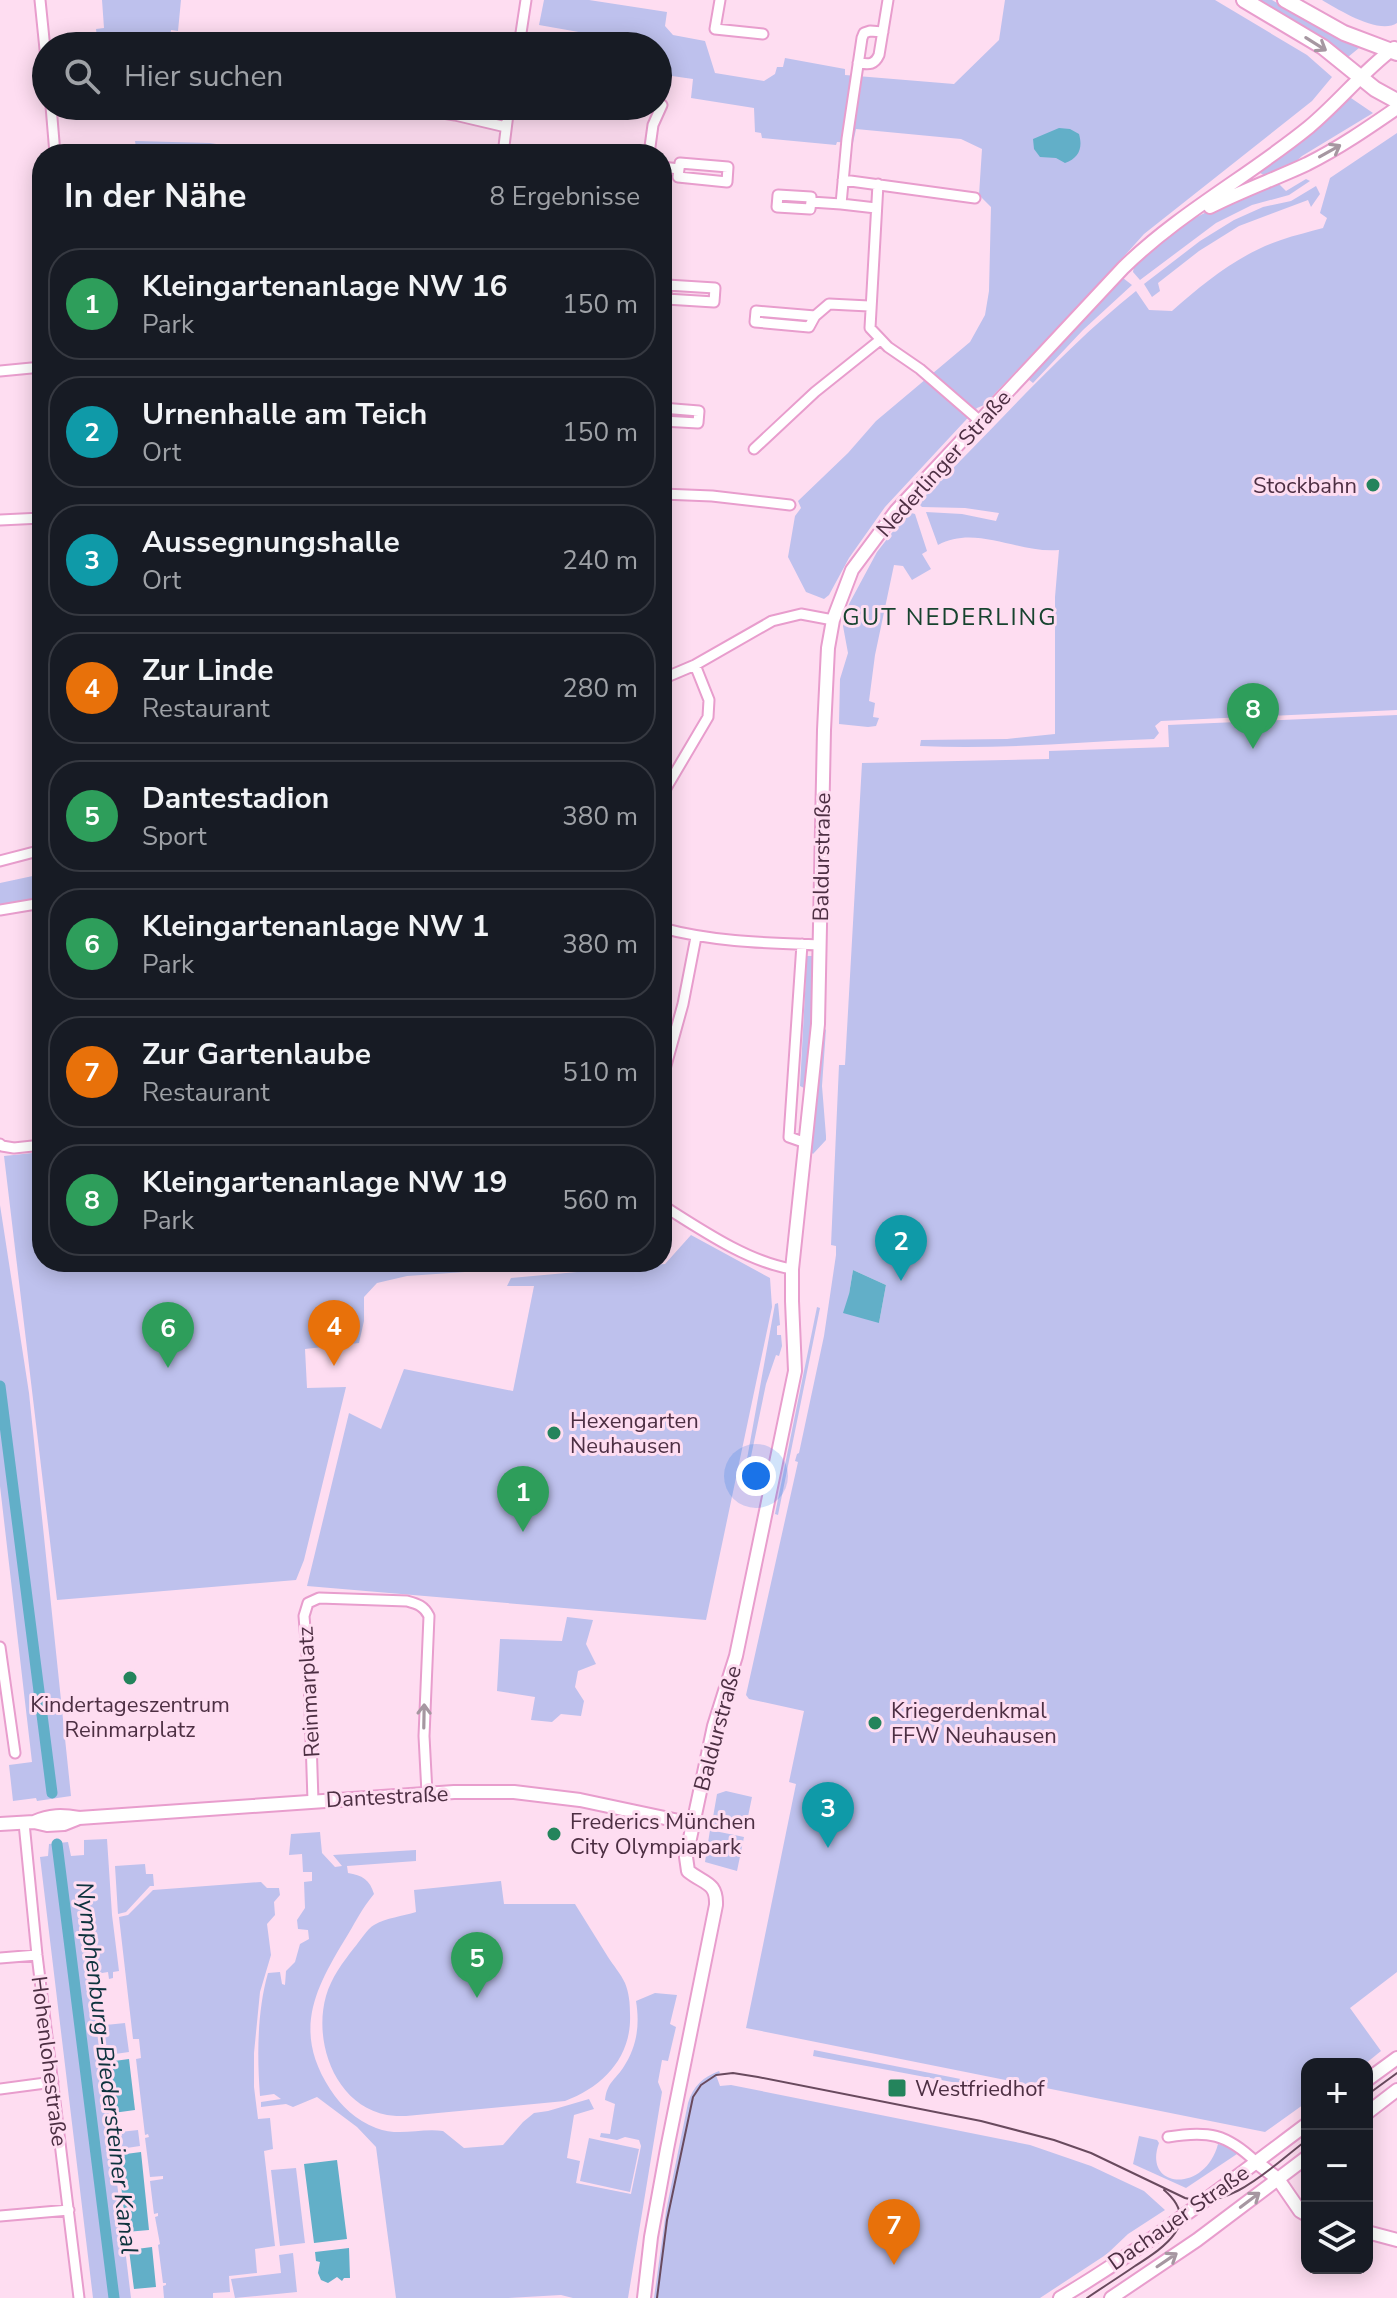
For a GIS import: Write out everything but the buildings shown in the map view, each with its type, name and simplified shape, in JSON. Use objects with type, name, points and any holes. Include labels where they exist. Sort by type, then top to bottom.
[{"type":"main road","points":[[1244,0],[1323,47],[1375,89],[1397,101]]},
{"type":"main road","points":[[1285,0],[1344,33],[1395,50]]},
{"type":"street","points":[[40,0],[43,32]]},
{"type":"street","points":[[521,32],[526,0]]},
{"type":"street","points":[[720,0],[715,29],[763,34]]},
{"type":"street","points":[[858,63],[870,65],[876,62],[888,0]]},
{"type":"street","points":[[841,204],[864,33],[883,32]]},
{"type":"street","name":"Nederlinger Straße","points":[[833,620],[852,570],[896,511],[1123,268],[1155,238],[1312,125],[1359,77],[1395,50]]},
{"type":"street","name":"Nederlinger Straße","points":[[1175,224],[1247,188],[1310,162],[1397,108]]},
{"type":"street","points":[[52,120],[54,144]]},
{"type":"street","points":[[476,120],[506,127]]},
{"type":"street","points":[[504,144],[507,120]]},
{"type":"street","points":[[650,144],[655,120]]},
{"type":"street","points":[[680,163],[728,167],[727,182],[678,177],[679,169],[680,163]]},
{"type":"street","points":[[672,168],[679,169]]},
{"type":"street","points":[[843,180],[975,198]]},
{"type":"street","points":[[878,184],[870,328],[880,340],[920,369],[980,421]]},
{"type":"street","points":[[811,202],[876,208]]},
{"type":"street","points":[[672,285],[715,288],[714,302],[672,299]]},
{"type":"street","points":[[815,316],[756,311],[755,322],[809,327],[815,316],[829,304],[869,306]]},
{"type":"street","points":[[754,449],[815,392],[880,340]]},
{"type":"street","points":[[0,371],[32,368]]},
{"type":"street","points":[[672,409],[699,411],[698,423],[672,422]]},
{"type":"street","points":[[672,494],[790,505]]},
{"type":"street","points":[[0,520],[32,518]]},
{"type":"street","points":[[672,675],[772,621],[801,614],[833,620]]},
{"type":"street","name":"Baldurstraße","points":[[644,2298],[651,2237],[717,1895],[686,1866],[714,1726],[736,1656],[795,1371],[792,1269],[818,1024],[826,695],[833,620]]},
{"type":"street","points":[[672,778],[708,717],[709,700],[695,665]]},
{"type":"street","points":[[0,861],[32,853]]},
{"type":"street","points":[[0,910],[32,905]]},
{"type":"street","points":[[672,931],[696,937],[819,945]]},
{"type":"street","points":[[672,1044],[696,937]]},
{"type":"street","name":"Baldurstraße","points":[[802,944],[789,1137],[806,1143]]},
{"type":"street","points":[[793,1092],[811,1094]]},
{"type":"street","points":[[1,1145],[14,1148],[32,1146]]},
{"type":"street","points":[[672,1211],[735,1248],[778,1267],[792,1269]]},
{"type":"street","name":"Reinmarplatz","points":[[313,1801],[304,1616],[308,1603],[319,1598],[407,1601],[426,1610],[429,1616],[424,1713],[427,1793]]},
{"type":"street","points":[[0,1647],[15,1753]]},
{"type":"street","name":"Dantestraße","points":[[0,1824],[29,1823],[58,1815],[79,1818],[427,1793],[514,1792],[580,1800],[693,1824]]},
{"type":"street","name":"Hohenlohestraße","points":[[29,1823],[37,1955],[79,2298]]},
{"type":"street","points":[[0,1958],[37,1955]]},
{"type":"street","points":[[1373,2076],[1397,2058]]},
{"type":"street","points":[[0,2089],[53,2082]]},
{"type":"street","points":[[1373,2108],[1397,2090]]},
{"type":"street","name":"Dachauer Straße","points":[[1060,2298],[1168,2226],[1301,2128]]},
{"type":"street","points":[[1168,2137],[1186,2133],[1228,2140],[1256,2162]]},
{"type":"street","name":"Dachauer Straße","points":[[1256,2162],[1278,2179]]},
{"type":"street","name":"Dachauer Straße","points":[[1111,2298],[1197,2240],[1301,2162]]},
{"type":"street","points":[[1278,2179],[1301,2212]]},
{"type":"street","points":[[0,2216],[69,2210]]},
{"type":"street","points":[[1373,2234],[1397,2240]]},
{"type":"shaded area","points":[[102,0],[181,0],[178,31],[96,32],[96,29],[104,28]]},
{"type":"shaded area","points":[[544,0],[589,0],[667,12],[665,26],[670,32],[579,32],[539,25]]},
{"type":"shaded area","points":[[1005,0],[1215,0],[1307,55],[1332,77],[1312,101],[1144,234],[885,507],[824,599],[806,592],[788,557],[795,516],[801,508],[798,501],[876,421],[970,342],[985,315],[989,291],[991,207],[979,195],[982,149],[961,139],[856,129],[853,143],[837,142],[836,145],[762,138],[761,133],[755,132],[754,108],[691,98],[693,79],[672,76],[672,34],[705,41],[715,73],[764,81],[775,74],[777,67],[783,67],[785,58],[845,69],[845,75],[954,84],[999,40]]},
{"type":"shaded area","points":[[1259,0],[1272,0],[1359,48],[1348,57]]},
{"type":"shaded area","points":[[1322,0],[1397,0],[1397,23],[1389,26],[1370,24]]},
{"type":"shaded area","points":[[1348,96],[1373,113],[1293,164],[1264,175],[1260,173],[1259,171]]},
{"type":"shaded area","points":[[1059,128],[1070,129],[1079,134],[1080,139],[1077,155],[1065,163],[1056,158],[1040,157],[1034,149],[1033,139]]},
{"type":"shaded area","points":[[1397,133],[1397,710],[1161,721],[1155,726],[1159,733],[1154,739],[1008,746],[920,746],[921,740],[1007,739],[1055,734],[1055,597],[1059,550],[967,537],[938,545],[926,512],[962,514],[996,521],[999,513],[922,507],[918,503],[1052,367],[1136,291],[1149,310],[1172,311],[1210,279],[1251,253],[1281,240],[1323,228],[1327,218],[1320,213],[1330,178]]},
{"type":"shaded area","points":[[135,141],[216,144],[135,144]]},
{"type":"shaded area","points":[[1306,179],[1310,181],[1289,195],[1252,205],[1216,223],[1140,280],[1133,272],[1140,260],[1193,219],[1277,182],[1286,191]]},
{"type":"shaded area","points":[[1316,186],[1320,194],[1311,207],[1308,200],[1239,226],[1199,251],[1158,283],[1160,291],[1152,297],[1144,284],[1200,241],[1234,220],[1263,207],[1291,201]]},
{"type":"shaded area","points":[[1123,278],[1132,285],[1083,330],[1033,383],[1028,379]]},
{"type":"shaded area","points":[[908,512],[915,514],[927,551],[922,554],[931,569],[912,580],[903,566],[894,565],[875,655],[869,701],[875,703],[873,717],[879,718],[876,726],[839,724],[840,679],[848,653],[843,626],[849,604],[877,552]]},
{"type":"shaded area","name":"Westfriedhof","points":[[1397,715],[1397,1972],[1350,2008],[1381,2051],[1372,2058],[1301,2058],[1301,2106],[1265,2132],[746,2028],[796,1784],[789,1782],[804,1711],[749,1699],[746,1695],[824,1336],[836,1255],[836,1246],[831,1245],[839,1065],[845,1065],[862,763],[1049,759],[1049,751],[1169,747],[1168,725]],"holes":[[[853,1270],[886,1285],[879,1323],[849,1294]]]},
{"type":"shaded area","points":[[32,876],[32,899],[0,905],[0,883]]},
{"type":"shaded area","points":[[807,956],[813,956],[812,1022],[804,1088],[800,1086]]},
{"type":"shaded area","points":[[826,1029],[822,1086],[826,1140],[813,1154],[823,1032]]},
{"type":"shaded area","points":[[32,1153],[32,1272],[465,1272],[407,1276],[377,1283],[364,1297],[364,1321],[359,1343],[305,1349],[307,1388],[346,1387],[304,1560],[296,1580],[57,1600],[4,1156]]},
{"type":"shaded area","points":[[0,1205],[29,1393],[71,1796],[37,1801],[36,1798],[13,1801],[9,1765],[32,1762],[0,1486]]},
{"type":"shaded area","points":[[691,1235],[770,1278],[772,1307],[706,1620],[307,1586],[349,1413],[381,1429],[404,1369],[513,1391],[534,1286],[507,1286],[511,1278],[577,1272],[672,1272],[672,1256]]},
{"type":"shaded area","points":[[853,1270],[886,1285],[879,1323],[843,1313]]},
{"type":"shaded area","points":[[778,1303],[780,1325],[777,1326],[777,1335],[781,1335],[782,1346],[766,1384],[748,1471],[745,1470],[775,1304]]},
{"type":"shaded area","points":[[817,1307],[820,1308],[778,1515],[775,1514]]},
{"type":"shaded area","points":[[567,1617],[593,1620],[586,1644],[596,1664],[578,1671],[575,1687],[584,1701],[581,1716],[561,1714],[552,1722],[531,1720],[535,1697],[497,1691],[500,1639],[562,1641]]},
{"type":"shaded area","points":[[726,1791],[752,1797],[745,1831],[712,1823],[717,1794]]},
{"type":"shaded area","points":[[710,1830],[744,1837],[737,1871],[705,1862]]},
{"type":"shaded area","points":[[320,1832],[322,1853],[335,1867],[342,1866],[333,1855],[416,1850],[416,1861],[347,1866],[348,1873],[365,1879],[374,1894],[333,1960],[316,1995],[312,2013],[310,2031],[319,2069],[339,2101],[369,2125],[393,2132],[443,2131],[464,2148],[503,2145],[534,2113],[589,2099],[594,2109],[574,2115],[567,2158],[580,2161],[576,2183],[631,2194],[641,2146],[639,2140],[600,2137],[601,2133],[610,2134],[615,2104],[605,2100],[606,2094],[628,2060],[634,2044],[638,2019],[636,2001],[655,1993],[677,1995],[670,2024],[676,2027],[668,2061],[662,2060],[658,2082],[662,2092],[628,2298],[573,2298],[561,2295],[396,2298],[376,2147],[357,2127],[317,2097],[293,2107],[286,2104],[261,2107],[261,2102],[281,2099],[274,2094],[260,2096],[259,2034],[268,1973],[280,1972],[282,1984],[285,1985],[286,1971],[295,1962],[300,1944],[309,1939],[308,1930],[298,1929],[297,1920],[305,1908],[304,1882],[312,1881],[312,1872],[303,1872],[302,1854],[289,1855],[291,1834]]},
{"type":"shaded area","points":[[107,1839],[119,1971],[113,1972],[113,1978],[109,1979],[108,1972],[90,1975],[96,2026],[125,2023],[129,2052],[101,2056],[111,2133],[138,2130],[140,2146],[113,2150],[131,2298],[93,2298],[40,1857],[48,1856],[49,1844],[68,1842],[71,1856],[84,1855],[84,1840]]},
{"type":"shaded area","points":[[145,1864],[146,1874],[153,1874],[154,1886],[150,1886],[126,1912],[118,1914],[115,1866]]},
{"type":"shaded area","points":[[501,1881],[504,1904],[575,1904],[626,1987],[630,2006],[629,2030],[620,2057],[603,2079],[565,2101],[406,2116],[387,2115],[369,2109],[341,2085],[326,2051],[323,2014],[334,1977],[371,1927],[416,1912],[414,1890]]},
{"type":"shaded area","points":[[261,1882],[267,1888],[279,1888],[280,1895],[274,1902],[275,1915],[267,1924],[271,1955],[260,1992],[254,2053],[258,2119],[270,2118],[273,2149],[264,2151],[275,2246],[255,2249],[257,2273],[229,2276],[230,2292],[213,2293],[213,2298],[164,2298],[163,2286],[166,2283],[163,2283],[155,2217],[158,2213],[154,2214],[150,2181],[163,2179],[163,2176],[150,2177],[145,2138],[149,2137],[145,2135],[136,2059],[141,2058],[139,2039],[133,2039],[119,1917],[128,1915],[153,1890]]},
{"type":"shaded area","points":[[814,2050],[1016,2090],[1016,2094],[813,2056]]},
{"type":"shaded area","points":[[129,2059],[135,2110],[113,2113],[107,2062]]},
{"type":"shaded area","points":[[719,2071],[716,2075],[720,2086],[731,2085],[1030,2145],[1091,2166],[1144,2191],[1165,2210],[1128,2234],[1107,2254],[1040,2298],[654,2298],[666,2211],[688,2103],[699,2083]]},
{"type":"shaded area","points":[[1139,2136],[1157,2140],[1159,2170],[1177,2180],[1201,2171],[1211,2160],[1218,2144],[1232,2148],[1237,2154],[1186,2188],[1133,2164]]},
{"type":"shaded area","points":[[589,2138],[639,2149],[630,2192],[580,2181]]},
{"type":"shaded area","points":[[141,2152],[149,2230],[126,2232],[118,2155]]},
{"type":"shaded area","points":[[337,2160],[347,2239],[314,2243],[304,2164]]},
{"type":"shaded area","points":[[296,2168],[305,2243],[280,2246],[271,2170]]},
{"type":"shaded area","points":[[152,2247],[156,2287],[134,2289],[129,2250]]},
{"type":"shaded area","points":[[349,2248],[350,2278],[342,2281],[337,2277],[328,2283],[321,2280],[318,2273],[320,2262],[316,2261],[315,2252]]},
{"type":"shaded area","points":[[293,2253],[297,2292],[235,2298],[231,2279],[281,2273],[279,2255]]},
{"type":"waterway","name":"Nymphenburg-Biedersteiner Kanal","points":[[0,1386],[52,1793]]},
{"type":"waterway","name":"Nymphenburg-Biedersteiner Kanal","points":[[57,1844],[114,2298]]},
{"type":"tram line","points":[[657,2298],[667,2220],[693,2097],[701,2085],[716,2075],[733,2073],[758,2077],[981,2121],[1091,2153],[1185,2198],[1202,2201],[1218,2198],[1250,2184],[1301,2145]]},
{"type":"tram line","points":[[1373,2091],[1397,2073]]},
{"type":"tram line","points":[[1087,2298],[1157,2251],[1175,2234],[1180,2213],[1164,2190]]},
{"type":"place","name":"Stockbahn","points":[[1373,485]]},
{"type":"place","name":"Kleingartenanlage NW 19","points":[[1253,749]]},
{"type":"place","name":"Urnenhalle am Teich","points":[[901,1281]]},
{"type":"place","name":"Zur Linde","points":[[334,1366]]},
{"type":"place","name":"Kleingartenanlage NW 1","points":[[168,1368]]},
{"type":"place","name":"Hexengarten Neuhausen","points":[[554,1433]]},
{"type":"place","name":"Kleingartenanlage NW 16","points":[[523,1532]]},
{"type":"place","name":"Kindertageszentrum Reinmarplatz","points":[[130,1678]]},
{"type":"place","name":"Kriegerdenkmal FFW Neuhausen","points":[[875,1723]]},
{"type":"place","name":"Frederics München City Olympiapark","points":[[554,1834]]},
{"type":"place","name":"Aussegnungshalle","points":[[828,1848]]},
{"type":"place","name":"Dantestadion","points":[[477,1998]]},
{"type":"place","name":"Westfriedhof","points":[[897,2088]]},
{"type":"place","name":"Zur Gartenlaube","points":[[894,2265]]},
{"type":"district","name":"GUT NEDERLING","points":[[950,617]]}]
